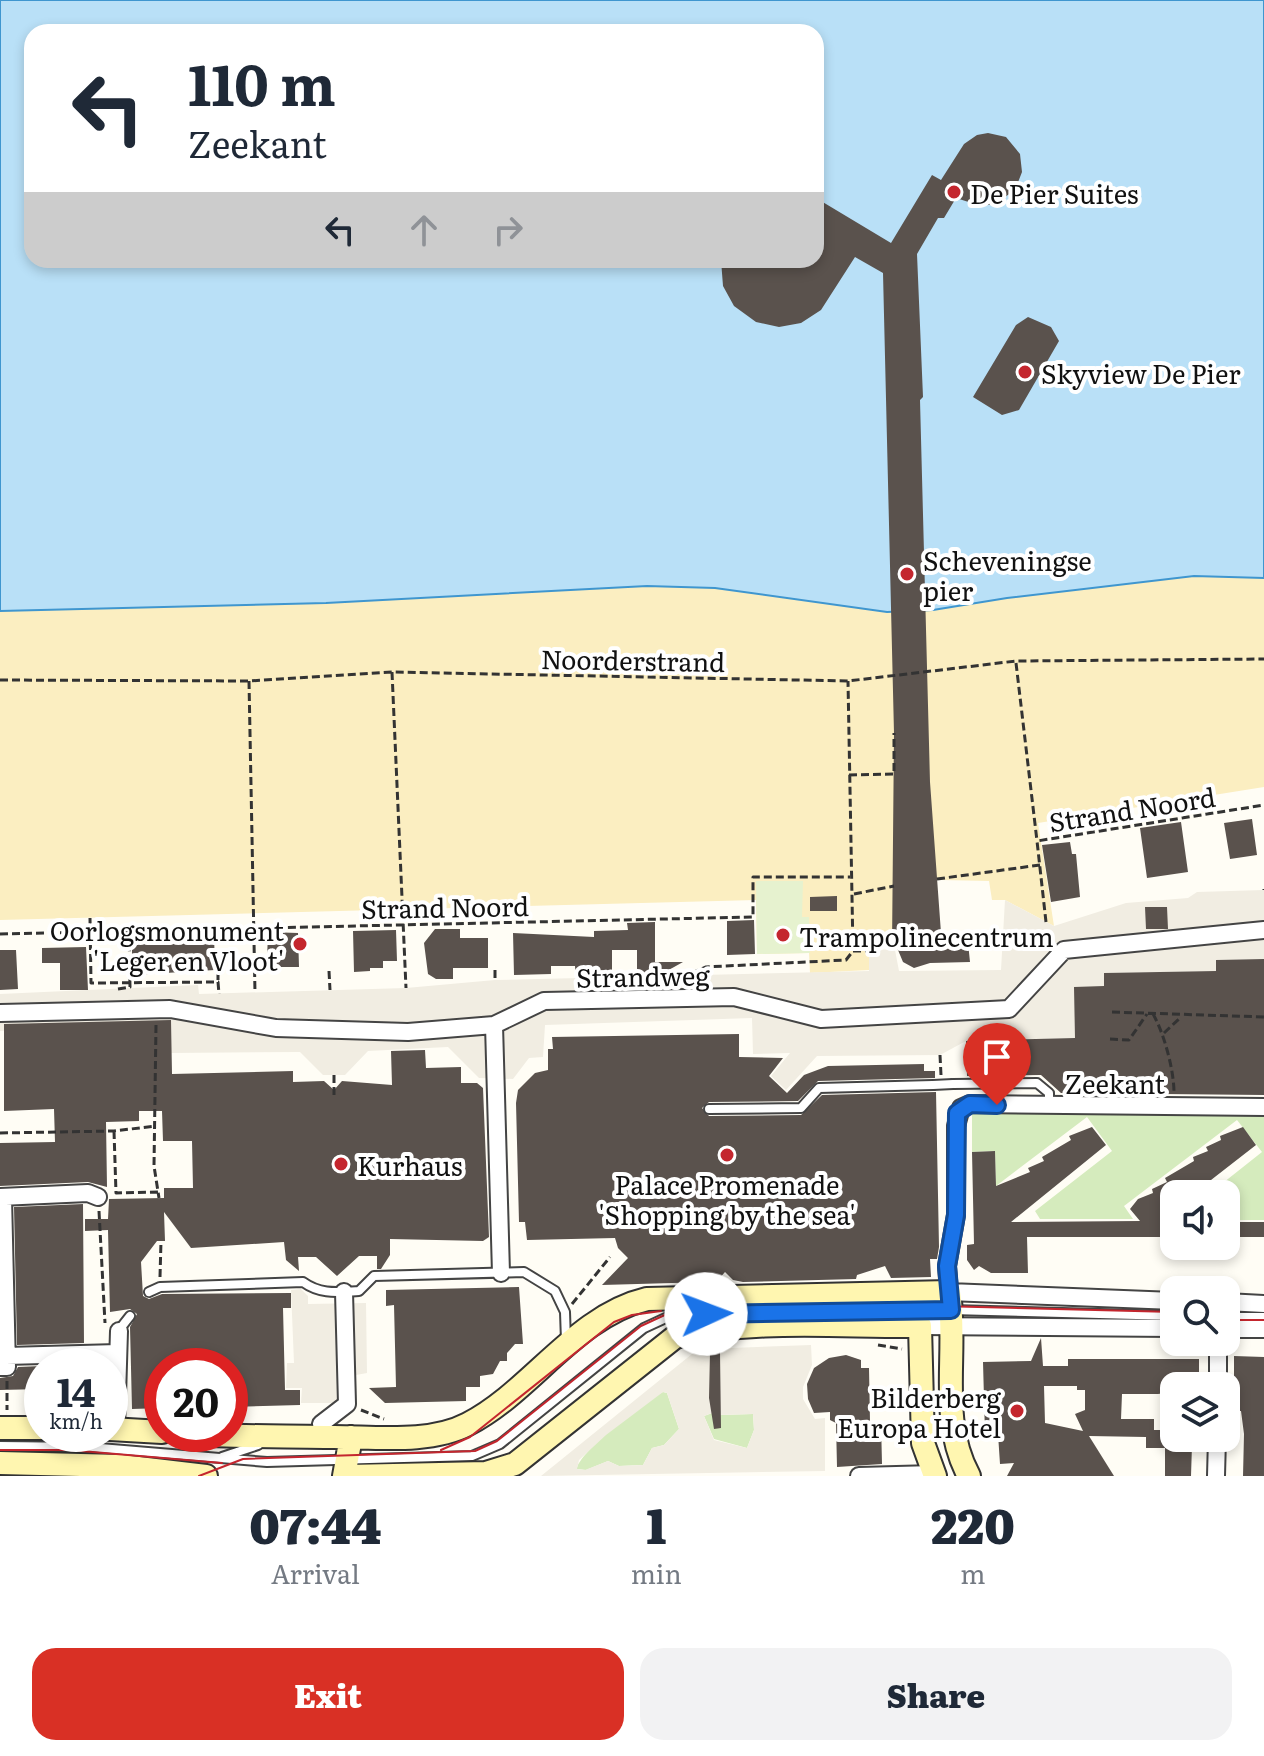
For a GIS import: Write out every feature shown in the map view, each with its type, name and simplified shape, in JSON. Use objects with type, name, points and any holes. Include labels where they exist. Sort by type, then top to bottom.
[{"type":"main road","points":[[248,1438],[402,1437],[455,1430],[490,1409],[612,1310],[647,1299],[941,1313]]},
{"type":"main road","points":[[351,1437],[354,1471],[486,1473],[517,1470],[675,1337],[941,1313]]},
{"type":"main road","points":[[935,1475],[923,1443],[941,1313]]},
{"type":"main road","points":[[941,1313],[952,1428],[959,1458],[969,1476]]},
{"type":"main road","points":[[4,1420],[24,1424]]},
{"type":"main road","points":[[0,1463],[121,1466],[177,1475],[212,1467]]},
{"type":"street","name":"Strandweg","points":[[0,1013],[156,1009],[276,1028],[408,1032],[494,1025],[544,1001],[734,997],[821,1019],[1009,1009],[1064,950],[1264,930]]},
{"type":"street","points":[[494,1025],[501,1273]]},
{"type":"street","name":"Zeekant","points":[[941,1313],[956,1215],[957,1113],[970,1104],[1264,1107]]},
{"type":"street","points":[[24,1361],[4,1363],[1,1197],[88,1193],[98,1197]]},
{"type":"street","points":[[321,1424],[347,1404],[344,1292]]},
{"type":"street","points":[[941,1313],[1160,1302]]},
{"type":"street","points":[[1240,1303],[1264,1304]]},
{"type":"street","points":[[941,1313],[1160,1327]]},
{"type":"street","points":[[1240,1329],[1264,1329]]},
{"type":"street","points":[[118,1348],[119,1331]]},
{"type":"street","points":[[1216,1476],[1217,1452]]},
{"type":"street","points":[[859,1476],[935,1475]]},
{"type":"lane","points":[[709,1109],[801,1108],[819,1088],[1037,1083],[1049,1093],[1049,1105]]},
{"type":"lane","points":[[149,1292],[160,1287],[303,1282],[317,1292],[344,1292],[359,1291],[374,1276],[524,1272],[555,1291],[565,1312],[564,1350]]},
{"type":"lane","points":[[0,1446],[88,1447],[212,1467],[354,1471],[486,1452],[519,1430],[635,1334],[670,1316],[941,1313],[1160,1316]]},
{"type":"lane","points":[[119,1331],[130,1316]]},
{"type":"lane","points":[[1240,1317],[1264,1317]]},
{"type":"lane","points":[[212,1467],[274,1439]]},
{"type":"path","name":"Noorderstrand","points":[[0,680],[249,681],[392,672],[848,681],[1016,661],[1264,659]]},
{"type":"path","points":[[1016,661],[1037,841]]},
{"type":"path","points":[[392,672],[406,988]]},
{"type":"path","points":[[249,681],[255,993]]},
{"type":"path","points":[[848,681],[853,951],[869,951]]},
{"type":"path","points":[[849,775],[894,774],[894,733]]},
{"type":"path","name":"Strand Noord","points":[[1046,922],[1037,841],[1264,805]]},
{"type":"path","points":[[937,879],[1040,865]]},
{"type":"path","name":"Strand Noord","points":[[0,934],[753,917],[753,877],[850,877]]},
{"type":"path","points":[[854,894],[894,886]]},
{"type":"path","points":[[90,918],[91,983],[218,982]]},
{"type":"path","points":[[118,989],[130,987],[129,931]]},
{"type":"path","name":"Strandweg","points":[[680,978],[706,967],[846,960],[853,951]]},
{"type":"path","points":[[495,970],[495,980]]},
{"type":"path","points":[[329,971],[330,990]]},
{"type":"path","points":[[218,972],[219,994]]},
{"type":"path","points":[[156,1009],[154,1166],[159,1198]]},
{"type":"path","points":[[1112,1012],[1181,1017],[1264,1017]]},
{"type":"path","points":[[1110,1039],[1129,1040],[1147,1014]]},
{"type":"path","points":[[1153,1014],[1164,1033],[1164,1049],[1174,1075],[1174,1094]]},
{"type":"path","points":[[1164,1033],[1181,1017]]},
{"type":"path","points":[[937,1086],[940,1055]]},
{"type":"path","points":[[334,1075],[334,1099]]},
{"type":"path","points":[[0,1133],[114,1131],[156,1126]]},
{"type":"path","points":[[114,1131],[116,1193],[159,1192]]},
{"type":"path","points":[[98,1197],[106,1330],[119,1331]]},
{"type":"path","points":[[160,1287],[161,1241]]},
{"type":"path","points":[[565,1312],[610,1257]]},
{"type":"path","points":[[874,1345],[902,1349]]},
{"type":"path","points":[[4,1420],[7,1400]]},
{"type":"path","points":[[347,1404],[391,1422]]},
{"type":"green space","name":"Trampolinecentrum","points":[[756,881],[803,881],[802,917],[809,917],[810,953],[757,954]]},
{"type":"green space","points":[[972,1109],[1264,1111],[1264,1220],[1240,1220],[1240,1180],[1227,1180],[1262,1152],[1237,1120],[1124,1206],[1133,1219],[1040,1219],[1035,1211],[1112,1151],[1087,1117],[996,1186],[995,1151],[972,1152]]},
{"type":"green space","points":[[663,1392],[667,1393],[679,1429],[664,1445],[652,1448],[643,1465],[619,1466],[608,1461],[586,1470],[577,1469],[580,1461],[600,1439]]},
{"type":"green space","points":[[718,1411],[720,1415],[753,1414],[754,1430],[747,1448],[714,1439],[704,1416]]},
{"type":"sand","points":[[1194,576],[1264,578],[1264,787],[1038,823],[1054,926],[1005,900],[992,900],[989,881],[893,879],[893,947],[869,949],[869,970],[810,973],[809,953],[757,954],[756,900],[0,920],[0,611],[326,603],[647,586],[715,588],[887,612],[933,610]]},
{"type":"shaded area","points":[[1264,890],[1264,959],[1216,960],[1216,971],[1104,973],[1104,986],[1078,1038],[966,1041],[940,1055],[817,1056],[786,1090],[771,1076],[790,1053],[753,1054],[752,1018],[545,1025],[543,1057],[529,1058],[513,1079],[479,1078],[448,1047],[368,1051],[345,1075],[323,1075],[300,1052],[170,1053],[67,1027],[0,1031],[0,994],[198,985],[199,994],[406,988],[495,980],[869,971],[869,949],[895,950],[899,971],[1001,970],[1005,900],[1054,926],[1126,903],[1188,898],[1197,892]]},
{"type":"shaded area","points":[[301,1289],[308,1296],[308,1304],[366,1303],[367,1373],[356,1375],[357,1403],[301,1403],[302,1388],[286,1388],[287,1363],[294,1363],[291,1290]]},
{"type":"shaded area","points":[[811,1345],[812,1365],[803,1387],[803,1399],[815,1419],[825,1418],[825,1471],[541,1476],[692,1354],[704,1349]],"holes":[[[663,1392],[667,1393],[679,1429],[664,1445],[652,1448],[643,1465],[619,1466],[608,1461],[585,1470],[577,1469],[579,1460],[606,1435]],[[717,1411],[719,1415],[753,1414],[754,1430],[747,1448],[714,1440],[704,1416]]]},
{"type":"water","points":[[0,0],[1264,0],[1264,578],[1194,576],[933,610],[887,612],[715,588],[647,586],[326,603],[0,611]]},
{"type":"building","name":"Scheveningse pier","points":[[988,133],[1006,137],[1020,154],[1022,172],[1015,190],[995,204],[981,206],[956,198],[944,218],[938,218],[917,254],[923,397],[920,400],[930,782],[941,933],[967,933],[970,962],[930,963],[914,968],[903,962],[898,950],[892,947],[894,733],[883,273],[855,257],[821,310],[801,323],[779,327],[756,322],[734,306],[723,286],[722,268],[824,268],[824,203],[891,243],[932,175],[941,180],[964,144],[977,135]]},
{"type":"building","points":[[1028,317],[1051,327],[1059,341],[1019,410],[1002,415],[973,397],[1016,325]]},
{"type":"building","points":[[1252,819],[1257,855],[1230,859],[1224,823]]},
{"type":"building","points":[[1181,822],[1188,872],[1147,878],[1140,828]]},
{"type":"building","points":[[1070,842],[1072,854],[1076,854],[1080,897],[1051,902],[1042,845]]},
{"type":"building","points":[[837,896],[837,911],[810,911],[810,897]]},
{"type":"building","points":[[1145,907],[1167,907],[1168,929],[1146,929]]},
{"type":"building","points":[[754,920],[755,954],[727,955],[727,921]]},
{"type":"building","points":[[655,922],[655,962],[683,962],[658,976],[637,977],[637,950],[612,950],[612,978],[576,979],[575,966],[551,966],[551,974],[514,975],[513,933],[594,937],[594,931],[628,930],[627,923]]},
{"type":"building","points":[[435,929],[460,929],[460,938],[488,938],[488,968],[453,968],[453,979],[436,979],[428,974],[424,943]]},
{"type":"building","points":[[396,930],[397,961],[383,961],[383,968],[354,972],[353,931]]},
{"type":"building","points":[[268,932],[298,933],[299,967],[271,967],[270,960],[267,960]]},
{"type":"building","points":[[214,934],[215,970],[132,975],[132,938]]},
{"type":"building","points":[[86,947],[88,990],[60,990],[60,963],[42,963],[42,948]]},
{"type":"building","points":[[0,950],[16,950],[18,989],[0,990]]},
{"type":"building","points":[[1264,959],[1264,1095],[1061,1093],[1041,1075],[967,1076],[966,1041],[1075,1038],[1074,987],[1104,986],[1104,973],[1216,971],[1216,960]]},
{"type":"building","points":[[171,1020],[172,1074],[293,1071],[293,1082],[324,1081],[334,1090],[342,1081],[392,1085],[391,1051],[425,1050],[426,1068],[461,1067],[461,1083],[477,1083],[483,1088],[489,1237],[483,1241],[390,1239],[390,1255],[381,1269],[377,1269],[377,1256],[359,1256],[337,1276],[316,1257],[298,1257],[299,1271],[286,1260],[284,1242],[191,1248],[164,1212],[165,1241],[157,1241],[141,1262],[143,1296],[149,1299],[162,1294],[291,1293],[291,1308],[283,1308],[285,1390],[300,1390],[300,1405],[248,1406],[248,1348],[144,1348],[144,1409],[132,1409],[130,1327],[137,1314],[130,1309],[110,1312],[108,1230],[85,1231],[85,1219],[108,1219],[109,1199],[164,1198],[164,1188],[193,1188],[192,1141],[163,1141],[162,1111],[139,1111],[139,1121],[106,1122],[107,1187],[88,1182],[0,1186],[0,1143],[55,1142],[54,1109],[4,1111],[4,1024]]},
{"type":"building","name":"Palace Promenade 'Shopping by the sea'","points":[[739,1034],[739,1057],[783,1058],[769,1076],[787,1093],[804,1075],[828,1066],[924,1064],[924,1071],[935,1071],[935,1078],[818,1081],[798,1101],[709,1102],[702,1108],[709,1116],[801,1115],[822,1095],[936,1092],[939,1247],[937,1259],[930,1259],[931,1277],[891,1278],[885,1266],[857,1275],[856,1279],[743,1282],[733,1280],[725,1272],[717,1281],[708,1282],[602,1285],[628,1258],[618,1248],[615,1238],[527,1240],[525,1222],[519,1222],[516,1103],[518,1090],[535,1073],[548,1070],[548,1049],[553,1049],[552,1037]]},
{"type":"building","points":[[1092,1127],[1106,1145],[1011,1222],[1140,1221],[1130,1209],[1138,1199],[1153,1193],[1152,1189],[1160,1185],[1160,1237],[1027,1237],[1028,1273],[991,1273],[979,1266],[974,1270],[967,1260],[967,1245],[974,1244],[972,1152],[995,1151],[996,1186],[1030,1172],[1028,1168],[1044,1161],[1042,1157],[1071,1140],[1069,1136]]},
{"type":"building","points":[[1243,1127],[1256,1145],[1211,1180],[1165,1178],[1194,1161],[1193,1157],[1208,1151],[1206,1147],[1221,1140],[1220,1136]]},
{"type":"building","points":[[83,1204],[84,1343],[17,1345],[14,1207]]},
{"type":"building","points":[[1240,1222],[1264,1222],[1264,1237],[1240,1237]]},
{"type":"building","points":[[519,1287],[523,1344],[515,1344],[507,1353],[507,1361],[500,1361],[493,1374],[480,1376],[480,1387],[466,1387],[466,1401],[385,1403],[369,1388],[396,1387],[394,1305],[386,1306],[386,1290]]},
{"type":"building","points":[[1041,1338],[1043,1366],[1068,1366],[1068,1359],[1199,1359],[1199,1372],[1160,1372],[1160,1394],[1122,1394],[1121,1419],[1154,1419],[1154,1430],[1160,1430],[1160,1448],[1146,1448],[1146,1437],[1089,1436],[1114,1476],[1007,1476],[1014,1463],[1000,1464],[998,1434],[985,1435],[983,1362],[1031,1361]],"holes":[[[1044,1386],[1077,1386],[1077,1390],[1085,1390],[1085,1410],[1075,1414],[1083,1431],[1045,1423]]]},
{"type":"building","points":[[710,1352],[720,1352],[721,1428],[714,1429],[709,1398]]},
{"type":"building","points":[[846,1355],[861,1360],[861,1368],[869,1368],[870,1422],[881,1422],[882,1464],[837,1467],[836,1423],[830,1420],[830,1412],[814,1413],[808,1399],[807,1384],[814,1368],[829,1358]]},
{"type":"building","points":[[1234,1356],[1264,1357],[1264,1476],[1243,1476],[1240,1372],[1234,1372]]},
{"type":"building","points":[[18,1367],[24,1367],[24,1389],[0,1390],[0,1378],[13,1376]]},
{"type":"building","points":[[1165,1452],[1192,1452],[1191,1476],[1165,1476]]},
{"type":"tram line","points":[[199,1476],[243,1459],[475,1451],[497,1441],[641,1326],[669,1313],[938,1306],[1160,1312]]},
{"type":"tram line","points":[[441,1450],[470,1437],[614,1322],[632,1315],[661,1311]]},
{"type":"tram line","points":[[1240,1320],[1264,1320]]},
{"type":"tram line","points":[[0,1450],[69,1450],[222,1463]]},
{"type":"place","name":"De Pier Suites","points":[[954,192]]},
{"type":"place","name":"Skyview De Pier","points":[[1025,372]]},
{"type":"place","name":"Scheveningse pier","points":[[907,574]]},
{"type":"place","name":"Trampolinecentrum","points":[[783,935]]},
{"type":"place","name":"Oorlogsmonument 'Leger en Vloot'","points":[[300,944]]},
{"type":"place","name":"Palace Promenade 'Shopping by the sea'","points":[[727,1155]]},
{"type":"place","name":"Kurhaus","points":[[341,1164]]},
{"type":"place","name":"Bilderberg Europa Hotel","points":[[1017,1411]]},
{"type":"route","points":[[706,1314],[951,1310],[947,1266],[956,1215],[957,1113],[970,1104],[997,1105]]}]
